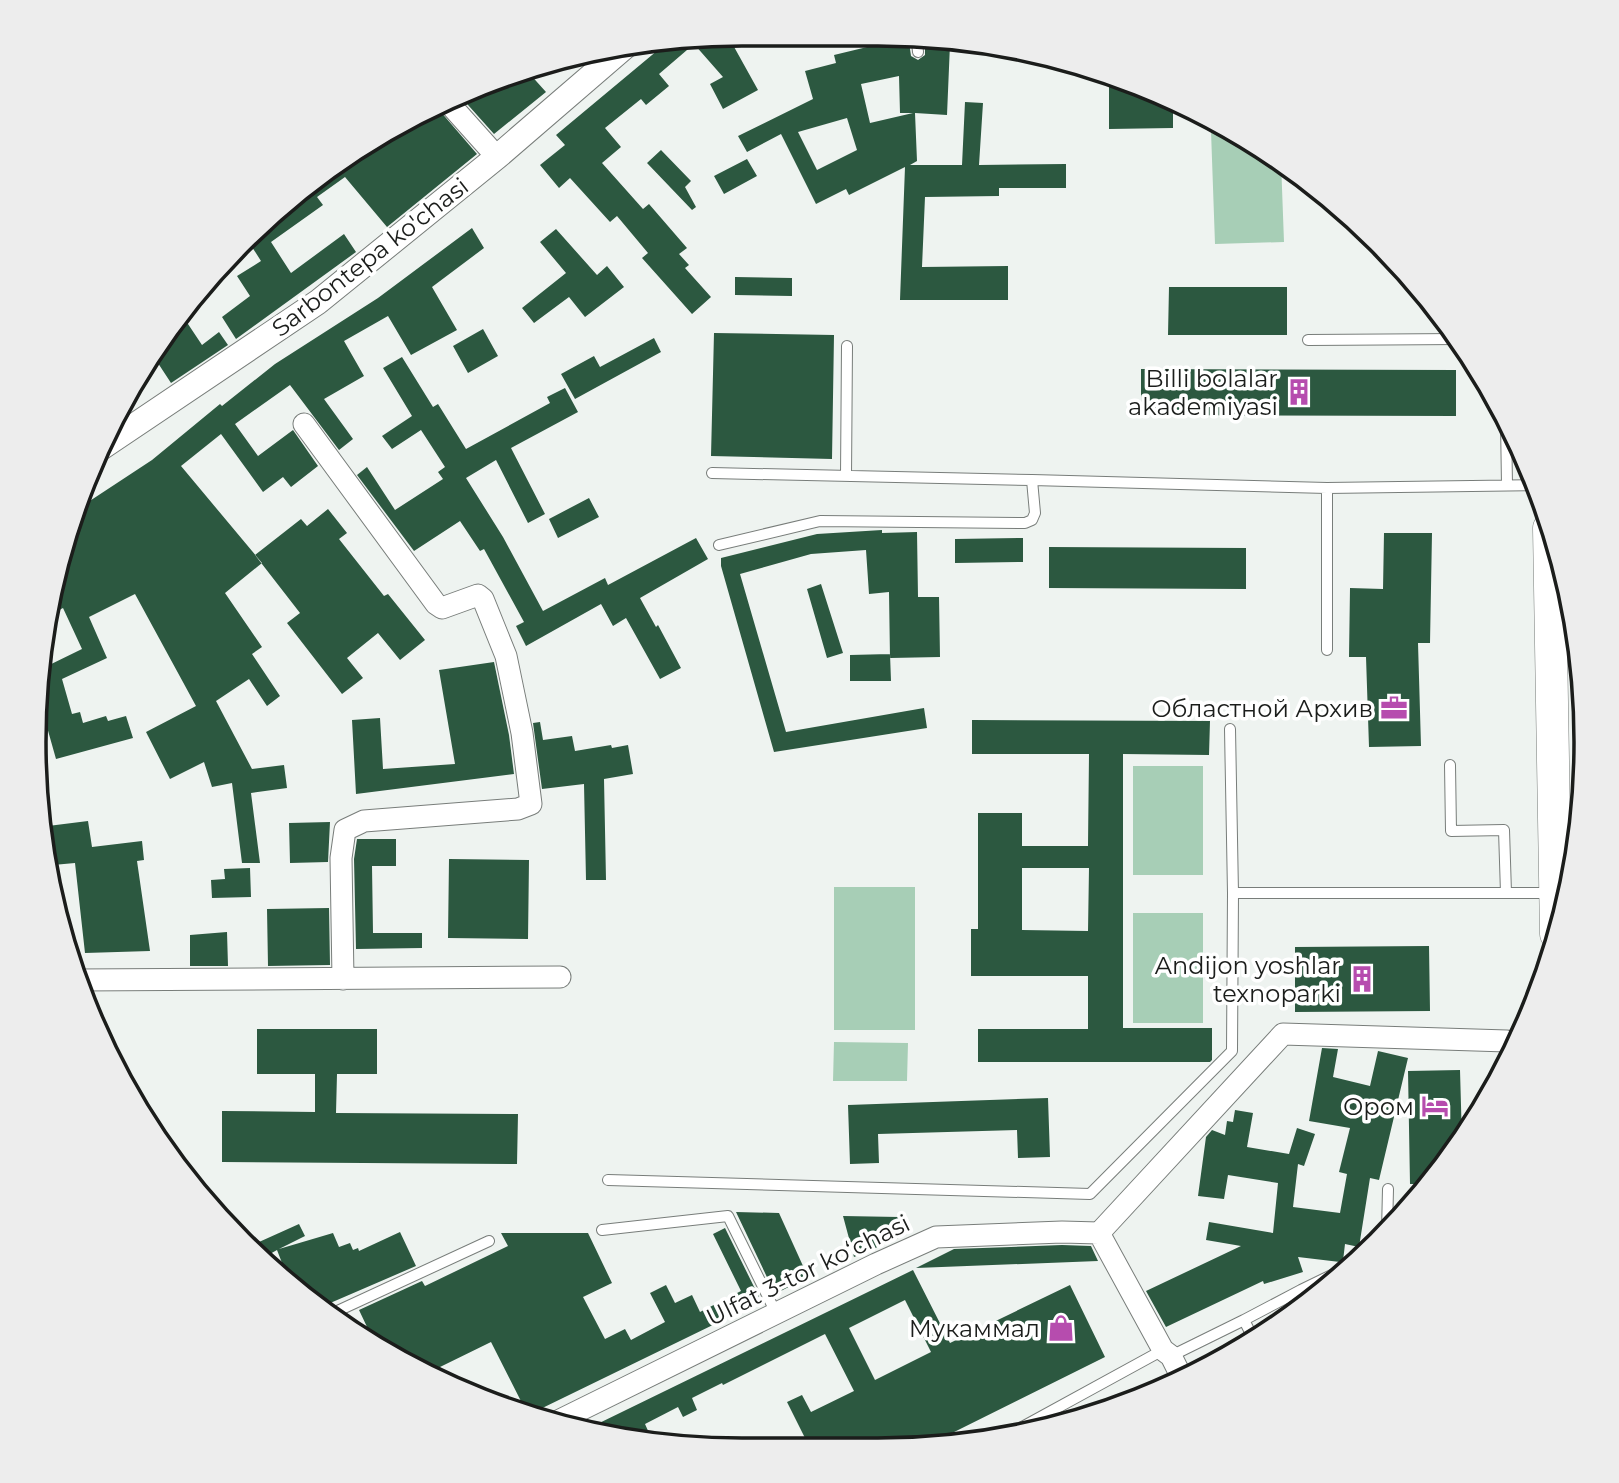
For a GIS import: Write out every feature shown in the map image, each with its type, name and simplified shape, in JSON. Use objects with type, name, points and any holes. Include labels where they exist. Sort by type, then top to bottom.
[{"type":"main road","points":[[1550,560],[1556,893]]},
{"type":"street","name":"Sarbontepa ko'chasi","points":[[115,439],[318,302],[497,157],[612,58]]},
{"type":"street","points":[[453,108],[497,157]]},
{"type":"street","points":[[304,424],[436,604],[442,608],[478,595],[483,599],[506,656],[523,733],[531,804],[518,809],[364,821],[345,830],[341,858],[343,979]]},
{"type":"street","points":[[88,980],[560,977]]},
{"type":"street","points":[[1177,1370],[1099,1233],[1283,1034],[1506,1041]]},
{"type":"street","name":"Ulfat 3-tor koʻchasi","points":[[569,1416],[936,1237],[1099,1233]]},
{"type":"lane","points":[[1308,340],[1445,339]]},
{"type":"lane","points":[[846,476],[847,346]]},
{"type":"lane","points":[[1506,443],[1507,485]]},
{"type":"lane","points":[[712,473],[1326,488],[1525,485]]},
{"type":"lane","points":[[719,545],[820,521],[1025,523],[1032,520],[1035,513],[1032,480]]},
{"type":"lane","points":[[1326,488],[1327,650]]},
{"type":"lane","points":[[608,1180],[1090,1194],[1232,1051],[1230,729]]},
{"type":"lane","points":[[1450,765],[1451,831],[1504,830],[1506,893]]},
{"type":"lane","points":[[1233,893],[1556,893]]},
{"type":"lane","points":[[1387,1215],[1388,1189]]},
{"type":"lane","points":[[601,1230],[728,1216],[776,1314]]},
{"type":"lane","points":[[340,1310],[489,1241]]},
{"type":"lane","points":[[1042,1418],[1167,1353],[1244,1320],[1313,1284]]},
{"type":"lane","points":[[1244,1320],[1249,1330]]},
{"type":"green space","points":[[1211,131],[1282,175],[1284,242],[1215,244]]},
{"type":"green space","points":[[1133,766],[1203,766],[1203,875],[1133,875]]},
{"type":"green space","points":[[834,887],[915,887],[915,1030],[834,1030]]},
{"type":"green space","points":[[1133,913],[1203,913],[1203,1023],[1133,1023]]},
{"type":"green space","points":[[834,1042],[908,1043],[907,1081],[833,1081]]},
{"type":"building","points":[[734,46],[758,90],[723,109],[710,84],[723,77],[697,47]]},
{"type":"building","points":[[871,46],[910,47],[911,56],[918,60],[925,55],[925,47],[950,49],[947,115],[915,113],[917,161],[910,165],[962,165],[965,102],[983,103],[979,165],[1066,164],[1066,188],[999,188],[999,196],[925,197],[922,267],[1008,266],[1008,300],[900,300],[905,167],[849,195],[846,189],[816,204],[781,134],[747,152],[738,136],[813,99],[805,71],[836,63],[834,55]],"holes":[[[899,76],[900,113],[913,113],[870,123],[861,84]],[[847,118],[857,150],[817,170],[798,132]]]},
{"type":"building","points":[[690,48],[659,74],[669,86],[646,105],[641,99],[605,128],[621,147],[602,163],[643,209],[649,204],[687,248],[679,254],[689,265],[685,268],[711,297],[692,314],[642,258],[648,253],[617,216],[610,222],[570,178],[559,188],[540,165],[565,145],[556,135],[657,50]]},
{"type":"building","points":[[533,77],[546,92],[494,134],[466,102]]},
{"type":"building","points":[[1109,85],[1173,111],[1173,128],[1109,129]]},
{"type":"building","points":[[442,113],[477,154],[387,227],[345,177],[317,197],[323,205],[271,242],[291,273],[344,234],[356,252],[236,339],[222,317],[250,296],[237,276],[261,261],[252,246],[283,218],[355,163],[434,117]]},
{"type":"building","points":[[661,150],[691,181],[685,187],[696,207],[692,210],[647,163]]},
{"type":"building","points":[[747,159],[757,176],[724,194],[714,176]]},
{"type":"building","points":[[472,228],[484,248],[432,287],[457,330],[411,355],[388,316],[344,341],[364,376],[324,399],[353,439],[339,450],[290,385],[235,424],[258,456],[293,430],[318,466],[291,487],[283,477],[263,492],[221,434],[181,466],[262,563],[225,593],[262,647],[252,654],[280,696],[267,706],[249,679],[216,701],[252,769],[284,765],[287,788],[251,793],[260,863],[242,863],[232,783],[212,787],[204,762],[170,779],[146,732],[196,706],[135,594],[89,617],[107,658],[62,679],[72,714],[80,712],[83,723],[106,716],[108,721],[126,716],[133,738],[56,759],[46,725],[50,665],[82,649],[63,608],[58,611],[69,561],[88,502],[152,460],[220,404],[222,406],[275,364],[378,298]]},
{"type":"building","points":[[556,229],[597,275],[607,266],[624,287],[585,317],[569,297],[534,323],[522,308],[566,273],[540,242]]},
{"type":"building","points":[[735,277],[792,278],[792,296],[735,295]]},
{"type":"building","points":[[1169,287],[1287,287],[1287,335],[1168,335]]},
{"type":"building","points":[[186,322],[202,345],[219,332],[228,345],[171,383],[158,363]]},
{"type":"building","points":[[483,329],[498,356],[468,373],[453,346]]},
{"type":"building","points":[[714,333],[834,335],[832,459],[711,456]]},
{"type":"building","points":[[654,338],[661,352],[575,399],[561,374],[594,356],[600,367]]},
{"type":"building","points":[[402,357],[433,407],[438,404],[466,449],[550,403],[547,397],[565,388],[578,412],[511,448],[545,514],[528,523],[496,460],[466,478],[503,537],[543,611],[605,578],[608,585],[696,538],[708,559],[640,598],[681,668],[660,679],[626,618],[613,626],[601,604],[526,646],[516,626],[524,622],[484,549],[480,551],[460,521],[414,551],[357,475],[367,467],[395,510],[443,479],[438,472],[445,467],[421,430],[392,449],[382,436],[412,416],[383,368]]},
{"type":"building","name":"Billi bolalar akademiyasi","points":[[1141,369],[1456,370],[1456,416],[1141,415]]},
{"type":"building","points":[[589,498],[599,517],[558,538],[549,519]]},
{"type":"building","points":[[328,509],[347,533],[339,539],[384,596],[388,594],[425,640],[400,660],[378,633],[347,658],[363,678],[342,694],[287,623],[300,613],[255,555],[301,519],[307,526]]},
{"type":"building","points":[[882,530],[882,533],[917,532],[918,597],[939,597],[940,657],[890,658],[889,592],[869,594],[866,550],[811,554],[740,574],[786,732],[924,708],[927,728],[774,752],[721,566],[721,558],[817,534]]},
{"type":"building","points":[[1384,533],[1432,533],[1430,643],[1418,643],[1421,746],[1369,747],[1366,657],[1349,657],[1350,588],[1383,589]]},
{"type":"building","points":[[1023,538],[1023,562],[955,563],[955,539]]},
{"type":"building","points":[[1049,547],[1246,548],[1246,589],[1049,588]]},
{"type":"building","points":[[821,584],[843,653],[827,658],[807,589]]},
{"type":"building","points":[[890,654],[891,681],[850,681],[850,655]]},
{"type":"building","points":[[494,662],[514,774],[356,794],[352,720],[380,718],[383,769],[455,764],[439,670]]},
{"type":"building","points":[[972,720],[1210,721],[1209,755],[1123,754],[1123,1028],[1212,1028],[1210,1062],[978,1062],[978,1029],[1088,1029],[1088,976],[971,976],[971,929],[978,929],[978,813],[1022,813],[1022,846],[1088,846],[1089,754],[972,754]],"holes":[[[1022,868],[1089,868],[1088,931],[1022,930]]]},
{"type":"building","points":[[540,722],[543,740],[572,736],[575,751],[628,745],[633,774],[604,779],[606,880],[586,880],[584,784],[542,789],[533,723]]},
{"type":"building","points":[[88,821],[92,847],[142,841],[144,860],[137,861],[150,951],[85,953],[75,863],[57,865],[50,826]]},
{"type":"building","points":[[330,822],[328,862],[290,863],[289,823]]},
{"type":"building","points":[[357,839],[396,839],[396,866],[372,866],[373,933],[422,933],[422,948],[356,949],[354,859]]},
{"type":"building","points":[[449,859],[529,860],[528,939],[448,938]]},
{"type":"building","points":[[250,868],[251,897],[212,898],[211,880],[225,879],[224,869]]},
{"type":"building","points":[[329,908],[330,965],[268,966],[267,909]]},
{"type":"building","points":[[227,932],[228,966],[190,966],[190,935]]},
{"type":"building","name":"Andijon yoshlar texnoparki","points":[[1429,946],[1430,1011],[1295,1012],[1295,947]]},
{"type":"building","points":[[257,1029],[377,1029],[377,1074],[337,1074],[336,1113],[518,1114],[517,1164],[222,1162],[222,1111],[315,1112],[315,1074],[257,1074]]},
{"type":"building","points":[[1322,1048],[1338,1049],[1333,1077],[1370,1086],[1378,1051],[1408,1058],[1379,1180],[1370,1178],[1360,1244],[1356,1246],[1345,1244],[1343,1258],[1339,1262],[1298,1257],[1303,1272],[1264,1284],[1263,1281],[1166,1327],[1146,1291],[1241,1246],[1206,1240],[1209,1222],[1273,1233],[1278,1183],[1228,1175],[1224,1199],[1198,1196],[1206,1137],[1212,1130],[1225,1135],[1227,1121],[1233,1122],[1235,1110],[1253,1113],[1247,1147],[1289,1154],[1297,1128],[1315,1134],[1304,1166],[1298,1164],[1293,1207],[1340,1213],[1347,1174],[1339,1172],[1350,1128],[1309,1121]]},
{"type":"building","name":"Ором","points":[[1460,1070],[1461,1119],[1414,1184],[1410,1184],[1408,1071]]},
{"type":"building","points":[[1048,1098],[1050,1157],[1018,1158],[1017,1130],[878,1134],[879,1163],[850,1164],[848,1105]]},
{"type":"building","points":[[736,1212],[779,1213],[808,1277],[775,1294]]},
{"type":"building","points":[[843,1216],[899,1217],[899,1238],[854,1257]]},
{"type":"building","points":[[299,1224],[305,1236],[279,1249],[333,1233],[339,1247],[350,1243],[353,1250],[358,1248],[359,1251],[400,1232],[416,1266],[331,1303],[283,1265],[277,1250],[271,1254],[258,1242]]},
{"type":"building","points":[[725,1228],[761,1301],[542,1408],[521,1402],[491,1342],[440,1367],[441,1369],[367,1328],[359,1310],[422,1281],[425,1286],[508,1246],[501,1233],[588,1233],[612,1283],[583,1297],[605,1339],[625,1329],[631,1340],[665,1322],[650,1293],[666,1285],[675,1303],[692,1295],[700,1312],[741,1291],[713,1234]]},
{"type":"building","points":[[1091,1246],[1098,1261],[916,1268],[954,1249]]},
{"type":"building","points":[[913,1270],[950,1343],[1070,1285],[1105,1357],[951,1433],[877,1438],[805,1438],[787,1402],[802,1395],[811,1412],[854,1391],[825,1334],[692,1398],[697,1410],[683,1417],[678,1407],[645,1424],[648,1432],[600,1423]],"holes":[[[905,1300],[931,1352],[875,1380],[849,1328]]]},
{"type":"place","name":"Billi bolalar akademiyasi","points":[[1299,392]]},
{"type":"place","name":"Областной Архив","points":[[1394,708]]},
{"type":"place","name":"Andijon yoshlar texnoparki","points":[[1362,979]]},
{"type":"place","name":"Ором","points":[[1435,1106]]},
{"type":"place","name":"Мукаммал","points":[[1061,1328]]}]
